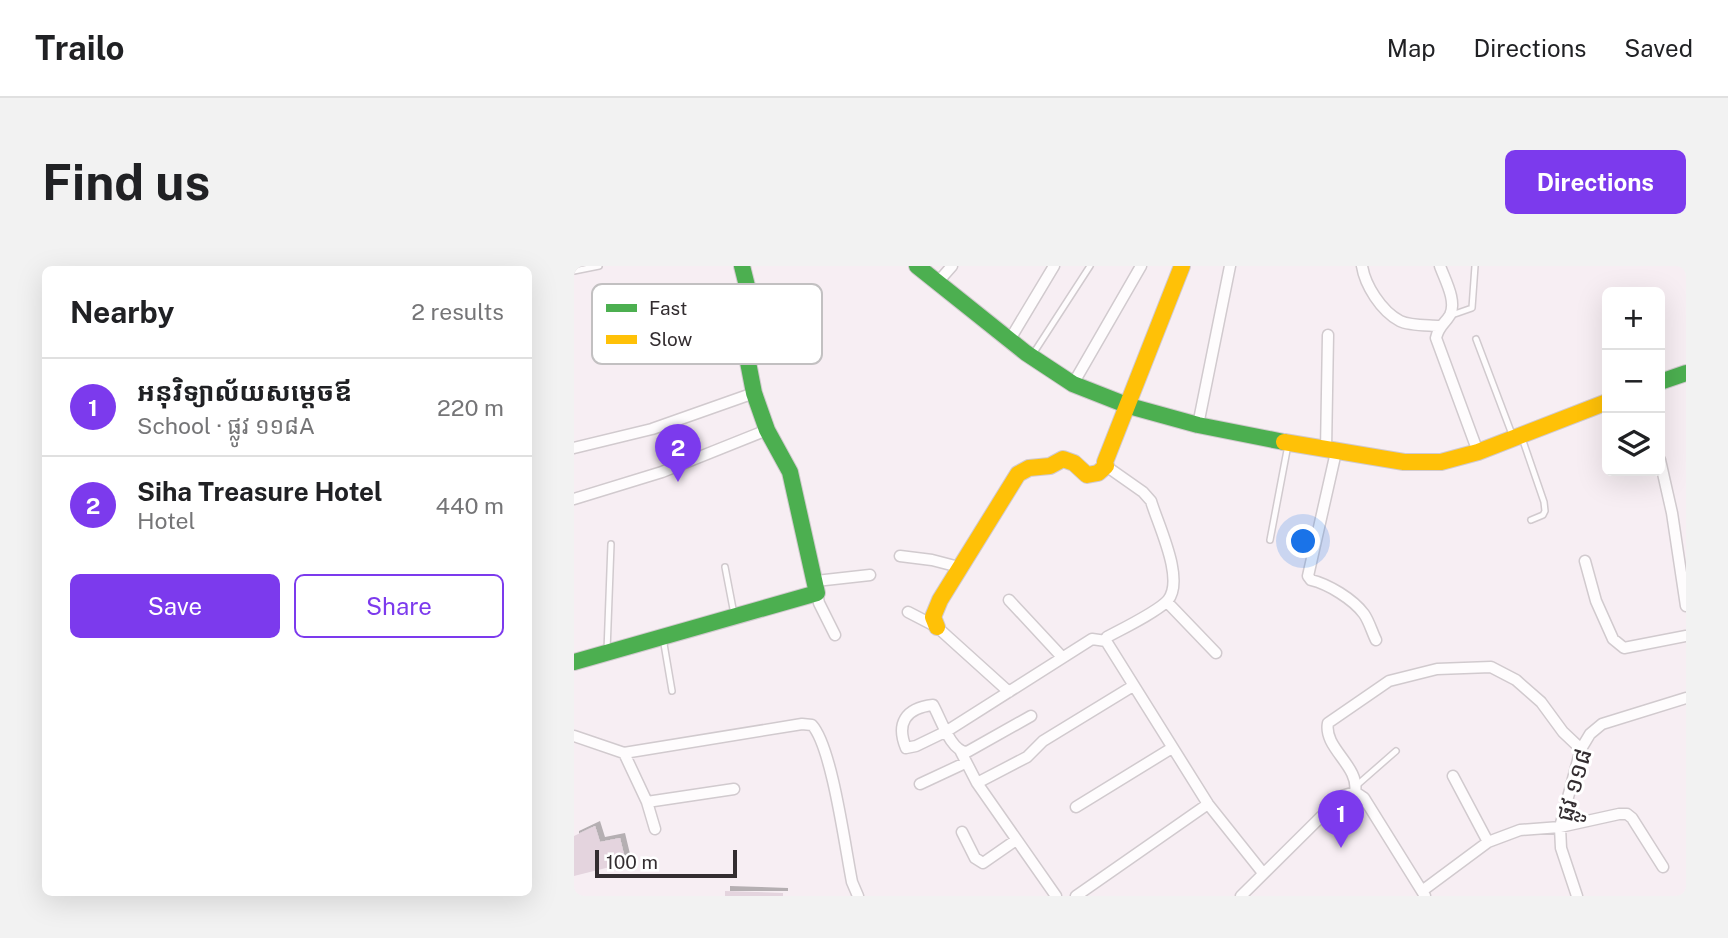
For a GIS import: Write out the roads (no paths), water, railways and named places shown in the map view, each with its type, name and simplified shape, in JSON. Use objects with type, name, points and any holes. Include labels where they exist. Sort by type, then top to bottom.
[{"type":"street","points":[[742,266],[746,284]]},
{"type":"street","points":[[917,266],[1009,341],[1073,384],[1129,406],[1198,425],[1404,462],[1441,461],[1478,452],[1602,404]]},
{"type":"street","points":[[937,283],[952,266]]},
{"type":"street","points":[[1009,341],[1054,266]]},
{"type":"street","points":[[1073,384],[1140,266]]},
{"type":"street","points":[[1106,466],[1105,462],[1182,266]]},
{"type":"street","points":[[1198,425],[1230,266]]},
{"type":"street","points":[[1362,266],[1364,280],[1385,309],[1401,322],[1439,326]]},
{"type":"street","points":[[1440,266],[1453,305],[1449,316],[1439,326],[1436,338],[1478,452]]},
{"type":"street","points":[[1328,335],[1331,451],[1308,576],[1311,580],[1324,583],[1337,591],[1365,614],[1377,640]]},
{"type":"street","points":[[748,364],[754,393],[767,430],[790,472],[819,603],[835,635]]},
{"type":"street","points":[[1665,380],[1686,373]]},
{"type":"street","points":[[574,448],[652,429],[754,393]]},
{"type":"street","points":[[574,499],[662,472],[767,430]]},
{"type":"street","points":[[937,626],[933,617],[935,609],[1013,479],[1023,469],[1048,467],[1062,459],[1089,475],[1096,475],[1106,466]]},
{"type":"street","points":[[1106,466],[1143,492],[1151,501],[1175,576],[1174,590],[1167,602],[1107,637],[1106,641]]},
{"type":"street","points":[[1664,476],[1686,606]]},
{"type":"street","points":[[900,556],[932,559],[960,567]]},
{"type":"street","points":[[1585,562],[1596,601],[1612,639],[1617,644],[1625,648],[1686,636]]},
{"type":"street","points":[[574,662],[734,617],[816,587],[870,575]]},
{"type":"street","points":[[1009,600],[1062,657]]},
{"type":"street","points":[[1167,602],[1216,653]]},
{"type":"street","points":[[908,612],[937,626],[1009,692]]},
{"type":"street","points":[[1056,896],[977,783],[963,757],[954,747],[947,731],[933,705],[909,715],[902,722],[901,734],[906,748],[916,746],[947,731],[1092,639],[1106,641]]},
{"type":"street","points":[[1106,641],[1208,804],[1263,873]]},
{"type":"street","points":[[1581,749],[1563,732],[1541,702],[1516,680],[1491,667],[1437,669],[1389,681],[1328,723],[1328,734],[1355,779],[1355,789],[1364,798],[1423,893],[1488,842],[1520,830],[1560,827],[1627,814],[1640,827],[1662,867]]},
{"type":"street","points":[[977,783],[1027,757],[1043,741],[1133,686]]},
{"type":"street","name":"ផ្លូវ ១១៨","points":[[1577,896],[1561,848],[1560,827],[1581,749],[1590,734],[1602,724],[1686,698]]},
{"type":"street","points":[[920,784],[967,752],[1031,716]]},
{"type":"street","points":[[574,736],[624,753],[802,724],[812,725],[820,734],[832,776],[852,882],[858,896]]},
{"type":"street","points":[[1076,807],[1172,748]]},
{"type":"street","points":[[624,753],[655,829]]},
{"type":"street","points":[[1453,776],[1488,842]]},
{"type":"street","points":[[646,802],[734,789]]},
{"type":"street","points":[[1241,896],[1342,796],[1355,789]]},
{"type":"street","points":[[1076,896],[1208,804]]},
{"type":"street","points":[[962,832],[975,858],[982,863],[1016,840]]},
{"type":"lane","points":[[574,271],[599,266]]},
{"type":"lane","points":[[1031,357],[1090,266]]},
{"type":"lane","points":[[1449,316],[1472,308],[1475,266]]},
{"type":"lane","points":[[1476,339],[1544,502],[1543,515],[1531,520]]},
{"type":"lane","points":[[1270,540],[1289,442]]},
{"type":"lane","points":[[607,654],[611,544]]},
{"type":"lane","points":[[725,567],[734,617]]},
{"type":"lane","points":[[663,638],[672,691]]},
{"type":"lane","points":[[1355,789],[1396,751]]},
{"type":"place","name":"Siha Treasure Hotel","points":[[678,482]]},
{"type":"place","name":"អនុវិទ្យាល័យសម្តេចឪ","points":[[1341,848]]}]
